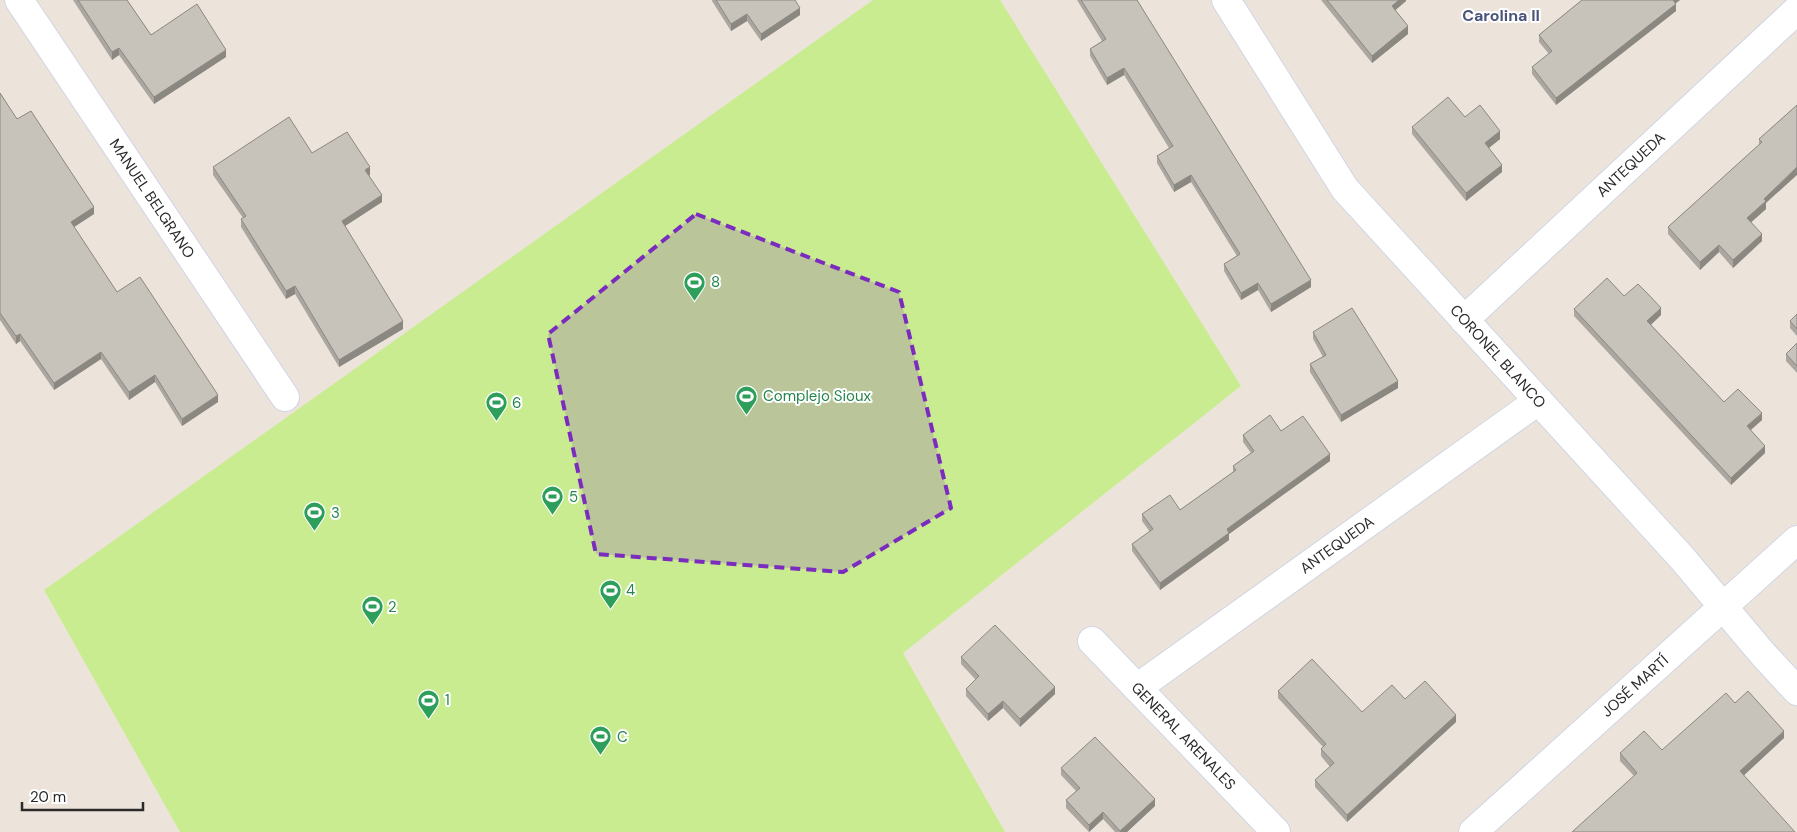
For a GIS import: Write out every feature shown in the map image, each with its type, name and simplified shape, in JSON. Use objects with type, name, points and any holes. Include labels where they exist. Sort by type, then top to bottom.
[{"type":"street","name":"MANUEL BELGRANO","points":[[19,0],[285,397]]},
{"type":"street","name":"CORONEL BLANCO","points":[[1226,0],[1345,189],[1682,558],[1797,691]]},
{"type":"street","name":"ANTEQUEDA","points":[[1464,320],[1797,10]]},
{"type":"street","name":"ANTEQUEDA","points":[[1137,688],[1538,401]]},
{"type":"street","name":"JOSÉ MARTÍ","points":[[1473,832],[1797,540]]},
{"type":"street","name":"GENERAL ARENALES","points":[[1092,640],[1276,832]]},
{"type":"highlighted area","points":[[696,214],[899,292],[951,508],[843,572],[596,554],[548,334]]},
{"type":"green space","name":"Complejo Sioux","points":[[873,0],[1000,0],[1241,386],[903,653],[1005,832],[180,832],[44,590]]},
{"type":"building","points":[[78,0],[127,0],[151,35],[197,4],[226,50],[154,97],[119,48],[112,52]]},
{"type":"building","points":[[716,0],[795,0],[800,8],[761,34],[747,14],[731,24]]},
{"type":"building","points":[[1081,0],[1137,0],[1311,280],[1271,304],[1258,283],[1241,293],[1224,264],[1240,254],[1191,175],[1174,185],[1157,156],[1173,146],[1124,68],[1107,78],[1090,49],[1106,39]]},
{"type":"building","points":[[1327,0],[1399,0],[1392,6],[1408,26],[1372,56]]},
{"type":"building","points":[[1582,0],[1673,0],[1676,4],[1556,98],[1532,67],[1552,51],[1539,35]]},
{"type":"building","points":[[0,93],[17,119],[31,111],[94,207],[71,222],[117,292],[140,277],[218,395],[182,419],[155,375],[129,392],[101,352],[54,383],[20,334],[16,336],[0,313]]},
{"type":"building","points":[[1448,97],[1465,117],[1480,105],[1500,131],[1485,143],[1502,165],[1466,193],[1412,127]]},
{"type":"building","points":[[1797,105],[1797,167],[1764,199],[1766,201],[1747,218],[1762,234],[1733,260],[1719,245],[1700,262],[1668,227],[1762,142],[1759,139]]},
{"type":"building","points":[[289,117],[312,153],[347,132],[370,167],[365,170],[382,195],[342,221],[403,321],[339,360],[295,286],[286,291],[241,219],[246,216],[213,167]]},
{"type":"building","points":[[1607,278],[1624,296],[1638,284],[1650,296],[1661,308],[1647,321],[1724,402],[1738,389],[1762,413],[1747,426],[1765,446],[1731,478],[1574,309]]},
{"type":"building","points":[[1352,308],[1398,381],[1341,415],[1310,364],[1326,355],[1313,332]]},
{"type":"building","points":[[1797,314],[1797,329],[1790,321]]},
{"type":"building","points":[[1797,343],[1797,366],[1786,354]]},
{"type":"building","points":[[1270,415],[1281,431],[1303,416],[1330,454],[1227,529],[1229,533],[1160,583],[1132,544],[1153,529],[1142,514],[1170,495],[1180,510],[1236,470],[1233,466],[1254,451],[1243,435]]},
{"type":"building","points":[[995,625],[1055,687],[1020,719],[1003,701],[988,714],[966,689],[979,676],[961,657]]},
{"type":"building","points":[[1312,659],[1362,712],[1392,685],[1405,699],[1425,681],[1456,715],[1347,815],[1315,780],[1334,763],[1321,749],[1326,744],[1278,691]]},
{"type":"building","points":[[1748,691],[1784,731],[1740,771],[1795,832],[1572,832],[1637,773],[1620,753],[1644,731],[1662,750],[1726,693],[1735,703]]},
{"type":"building","points":[[1095,737],[1155,799],[1120,831],[1103,812],[1089,825],[1066,800],[1080,788],[1061,768]]},
{"type":"place","name":"8","points":[[695,301]]},
{"type":"place","name":"Complejo Sioux","points":[[747,415]]},
{"type":"place","name":"6","points":[[496,422]]},
{"type":"place","name":"5","points":[[553,516]]},
{"type":"place","name":"3","points":[[315,532]]},
{"type":"place","name":"4","points":[[610,609]]},
{"type":"place","name":"2","points":[[372,626]]},
{"type":"place","name":"1","points":[[429,719]]},
{"type":"place","name":"C","points":[[601,756]]},
{"type":"district","name":"Carolina II","points":[[1501,15]]}]
